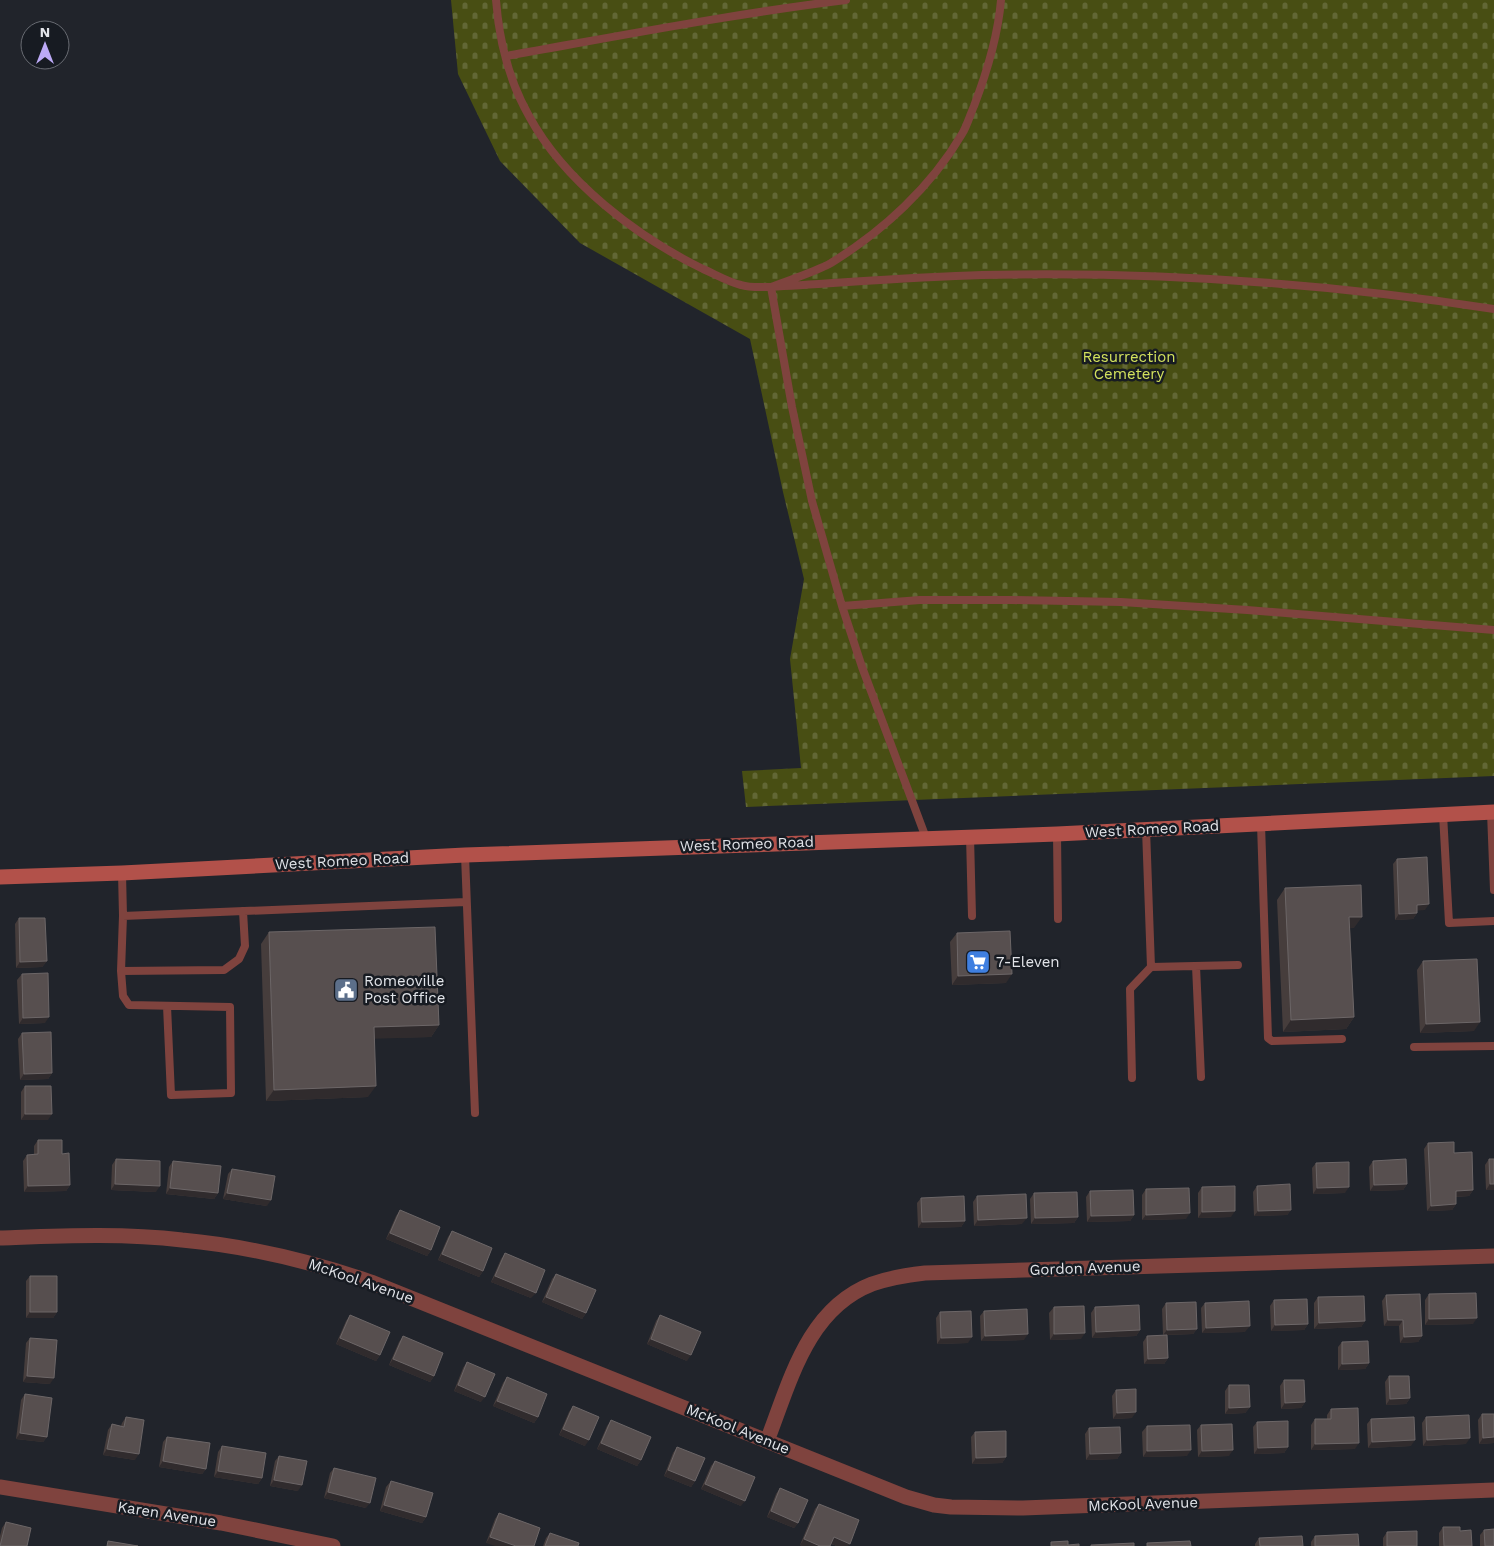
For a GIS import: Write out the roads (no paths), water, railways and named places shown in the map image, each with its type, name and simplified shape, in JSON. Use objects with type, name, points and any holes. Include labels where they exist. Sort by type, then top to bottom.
[{"type":"main road","name":"West Romeo Road","points":[[0,877],[122,873],[465,855],[1057,834],[1493,812]]},
{"type":"street","name":"McKool Avenue","points":[[0,1238],[133,1236],[181,1239],[247,1249],[328,1268],[380,1286],[906,1497],[934,1505],[1024,1508],[1494,1490]]},
{"type":"street","name":"Gordon Avenue","points":[[767,1441],[800,1358],[808,1340],[817,1328],[830,1312],[846,1298],[872,1284],[896,1277],[925,1273],[1494,1256]]},
{"type":"street","name":"Karen Avenue","points":[[0,1487],[221,1523],[333,1546]]},
{"type":"lane","points":[[496,0],[506,56],[516,87],[528,116],[546,144],[588,189],[616,214],[646,236],[681,258],[742,286],[771,287],[981,275],[1072,274],[1161,276],[1262,282],[1425,298],[1494,309]]},
{"type":"lane","points":[[506,56],[683,25],[846,0]]},
{"type":"lane","points":[[771,287],[829,264],[866,239],[905,205],[942,165],[964,132],[979,93],[992,54],[1000,18],[1001,0]]},
{"type":"lane","points":[[771,287],[792,407],[812,501],[842,606],[862,667],[926,838]]},
{"type":"lane","points":[[842,606],[920,600],[1122,602],[1494,630]]},
{"type":"lane","points":[[1493,812],[1494,890]]},
{"type":"lane","points":[[1444,814],[1449,923],[1494,921]]},
{"type":"lane","points":[[1261,824],[1268,1038],[1272,1041],[1342,1038]]},
{"type":"lane","points":[[1146,829],[1151,967]]},
{"type":"lane","points":[[1057,834],[1058,919]]},
{"type":"lane","points":[[970,836],[972,916]]},
{"type":"lane","points":[[465,855],[475,1113]]},
{"type":"lane","points":[[122,873],[121,971],[123,996],[129,1005],[230,1007],[231,1093],[171,1095],[168,1006]]},
{"type":"lane","points":[[123,916],[466,902]]},
{"type":"lane","points":[[121,971],[224,970],[239,959],[245,946],[243,911]]},
{"type":"lane","points":[[1132,1078],[1130,989],[1151,967],[1238,965]]},
{"type":"lane","points":[[1196,966],[1201,1077]]},
{"type":"lane","points":[[1414,1047],[1494,1046]]},
{"type":"place","name":"7-Eleven","points":[[978,962]]},
{"type":"place","name":"Romeoville Post Office","points":[[346,990]]},
{"type":"park label","name":"Resurrection Cemetery","points":[[1129,366]]}]
